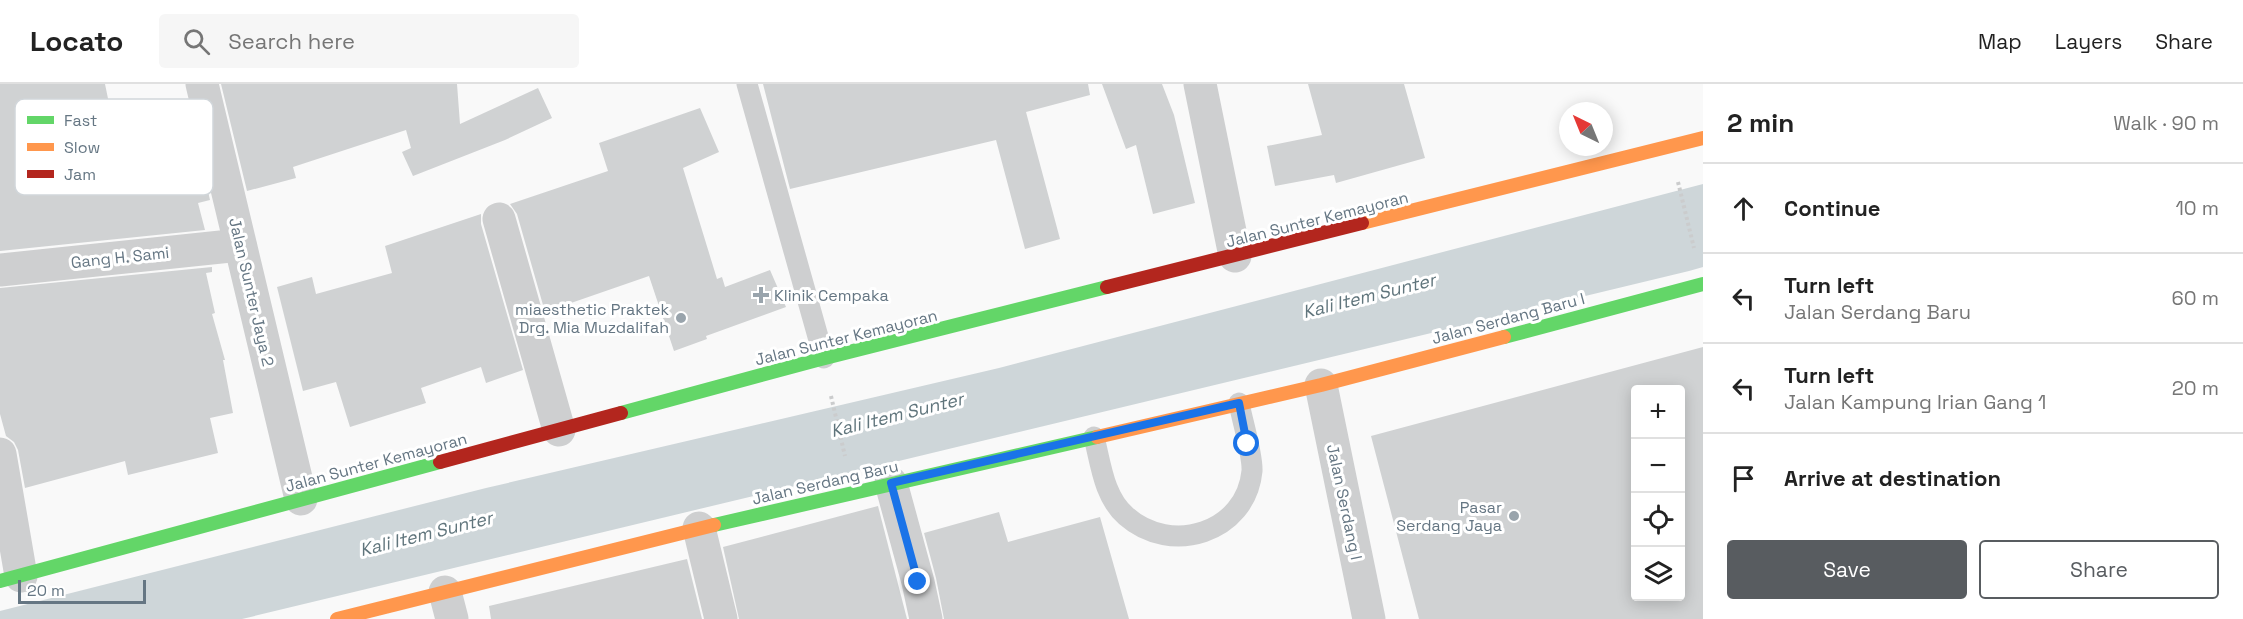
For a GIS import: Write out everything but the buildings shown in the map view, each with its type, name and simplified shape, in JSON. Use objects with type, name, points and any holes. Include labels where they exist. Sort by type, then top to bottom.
[{"type":"main road","name":"Jalan Sunter Kemayoran","points":[[11,579],[824,358],[1703,138]]},
{"type":"main road","name":"Jalan Serdang Baru I","points":[[1321,385],[1703,284]]},
{"type":"main road","name":"Jalan Serdang Baru","points":[[337,619],[448,605],[699,528],[1321,385]]},
{"type":"street","name":"Jalan Sunter Jaya 2","points":[[202,84],[206,99]]},
{"type":"street","points":[[1200,84],[1235,256]]},
{"type":"street","name":"Jalan Sunter Jaya 2","points":[[213,130],[301,500]]},
{"type":"street","points":[[499,219],[560,430]]},
{"type":"street","name":"Gang H. Sami","points":[[0,270],[240,244]]},
{"type":"street","name":"Jalan Serdang I","points":[[1321,385],[1369,619]]},
{"type":"street","points":[[0,454],[11,579]]},
{"type":"street","points":[[891,483],[926,619]]},
{"type":"street","points":[[699,528],[721,619]]},
{"type":"lane","points":[[747,84],[824,358]]},
{"type":"lane","points":[[1094,437],[1109,496],[1126,516],[1151,533],[1176,537],[1198,536],[1228,519],[1249,489],[1252,468],[1239,403]]},
{"type":"path","points":[[1677,177],[1696,258]]},
{"type":"path","points":[[830,387],[846,463]]},
{"type":"water","name":"Kali Item Sunter","points":[[1703,184],[1703,267],[1689,271],[242,619],[0,619],[0,611],[486,488],[999,368]]},
{"type":"traffic: fast","points":[[1504,337],[1703,284]]},
{"type":"traffic: fast","points":[[621,413],[817,360],[1107,287]]},
{"type":"traffic: fast","points":[[714,525],[1097,437]]},
{"type":"traffic: fast","points":[[0,581],[440,462]]},
{"type":"traffic: slow","points":[[1362,223],[1703,138]]},
{"type":"traffic: slow","points":[[1097,437],[1321,385],[1504,337]]},
{"type":"traffic: slow","points":[[337,619],[714,525]]},
{"type":"traffic: jam","points":[[1107,287],[1362,223]]},
{"type":"traffic: jam","points":[[440,462],[621,413]]},
{"type":"place","name":"Klinik Cempaka","points":[[761,295]]},
{"type":"place","name":"miaesthetic Praktek Drg. Mia Muzdalifah","points":[[681,318]]},
{"type":"place","name":"Pasar Serdang Jaya","points":[[1514,516]]},
{"type":"route","points":[[918,582],[891,483],[1239,403],[1247,444]]}]
